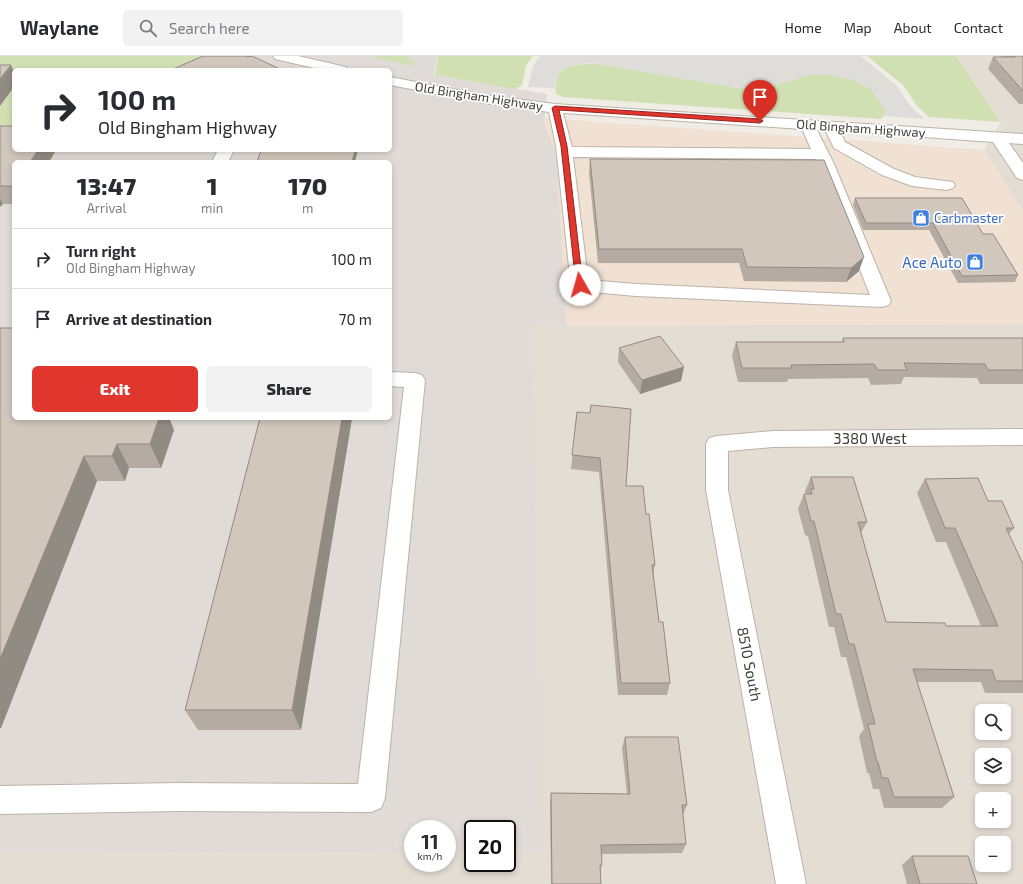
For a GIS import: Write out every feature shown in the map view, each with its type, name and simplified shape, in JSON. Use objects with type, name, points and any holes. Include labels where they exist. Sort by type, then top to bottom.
[{"type":"street","points":[[280,56],[332,68]]},
{"type":"street","name":"Old Bingham Highway","points":[[392,81],[484,99],[555,108],[1023,139]]},
{"type":"street","points":[[555,108],[564,152],[580,285],[636,290],[882,301],[807,124]]},
{"type":"street","points":[[830,126],[839,145],[888,172],[912,181],[947,185]]},
{"type":"street","points":[[998,137],[1023,175]]},
{"type":"street","points":[[564,152],[821,154]]},
{"type":"street","points":[[0,800],[180,797],[371,798],[415,380],[392,379]]},
{"type":"street","name":"3380 West","points":[[717,444],[773,439],[1023,437]]},
{"type":"street","name":"8510 South","points":[[717,444],[717,490],[791,884]]},
{"type":"shaded area","points":[[0,56],[437,56],[434,75],[547,94],[544,123],[553,146],[557,162],[566,326],[531,326],[543,852],[516,852],[516,820],[464,820],[464,852],[456,852],[456,820],[404,820],[404,852],[0,853]]},
{"type":"shaded area","points":[[540,56],[861,56],[896,85],[911,107],[925,119],[884,116],[886,111],[870,88],[854,80],[831,75],[810,75],[756,91],[592,63],[576,65],[563,69],[557,77],[555,88],[528,87],[533,66]]},
{"type":"shaded area","points":[[956,56],[1023,56],[1023,211],[984,150],[1001,122]]},
{"type":"shaded area","points":[[544,118],[984,150],[1023,211],[1023,324],[566,326],[557,162]]},
{"type":"shaded area","points":[[1023,324],[1023,884],[0,884],[0,853],[404,852],[404,872],[456,872],[456,852],[464,852],[464,872],[516,872],[516,852],[542,852],[531,326]]},
{"type":"green space","points":[[0,56],[221,56],[203,68],[12,68],[12,80],[0,81]]},
{"type":"green space","points":[[376,56],[405,56],[416,62],[413,66],[374,58]]},
{"type":"green space","points":[[438,56],[533,56],[526,65],[522,85],[516,89],[435,75]]},
{"type":"green space","points":[[867,56],[956,56],[1001,122],[929,117],[918,107],[903,85]]},
{"type":"green space","points":[[585,64],[598,64],[756,91],[810,75],[831,75],[854,80],[870,88],[886,111],[884,116],[880,119],[563,97],[556,94],[557,79],[559,74],[565,68]]},
{"type":"green space","points":[[12,90],[12,135],[0,128],[0,107]]},
{"type":"building","points":[[203,56],[252,56],[278,68],[176,68]]},
{"type":"building","points":[[1014,56],[1023,56],[1023,91],[993,57],[1015,57]]},
{"type":"building","points":[[0,65],[11,65],[0,79]]},
{"type":"building","points":[[0,126],[12,126],[12,152],[37,152],[31,160],[12,160],[12,186],[0,186]]},
{"type":"building","points":[[260,152],[354,152],[352,160],[258,160]]},
{"type":"building","points":[[590,159],[824,160],[864,257],[851,268],[747,267],[742,249],[599,249]]},
{"type":"building","points":[[855,198],[962,198],[983,234],[993,234],[1018,275],[962,276],[933,223],[866,223]]},
{"type":"building","points":[[0,328],[12,328],[12,420],[158,420],[150,444],[117,444],[112,456],[84,456],[0,659]]},
{"type":"building","points":[[660,336],[684,367],[642,380],[619,348]]},
{"type":"building","points":[[843,338],[1023,338],[1023,370],[988,370],[985,364],[904,363],[907,370],[878,370],[874,364],[791,365],[792,368],[742,368],[736,342],[844,342]]},
{"type":"building","points":[[591,405],[631,409],[626,486],[643,486],[646,514],[649,514],[655,565],[652,565],[659,622],[663,622],[670,683],[621,683],[600,458],[572,455],[577,412],[590,413]]},
{"type":"building","points":[[259,420],[342,420],[292,710],[185,710]]},
{"type":"building","points":[[811,477],[853,477],[867,522],[858,522],[886,622],[945,623],[946,626],[998,626],[955,528],[945,528],[925,479],[978,478],[988,501],[1002,501],[1014,528],[1006,528],[1023,564],[1023,681],[996,681],[992,670],[913,669],[954,797],[894,797],[888,778],[882,778],[868,724],[875,724],[854,644],[849,644],[841,614],[836,614],[814,521],[811,521],[804,494],[812,494],[811,489],[814,489]]},
{"type":"building","points":[[625,737],[678,737],[687,805],[682,805],[686,844],[601,845],[601,884],[552,884],[551,793],[630,794]]},
{"type":"building","points":[[912,856],[968,856],[977,884],[920,884]]},
{"type":"place","name":"Carbmaster","points":[[921,218]]},
{"type":"place","name":"Ace Auto","points":[[975,262]]},
{"type":"route","points":[[580,285],[564,146],[555,108],[760,121]]}]
